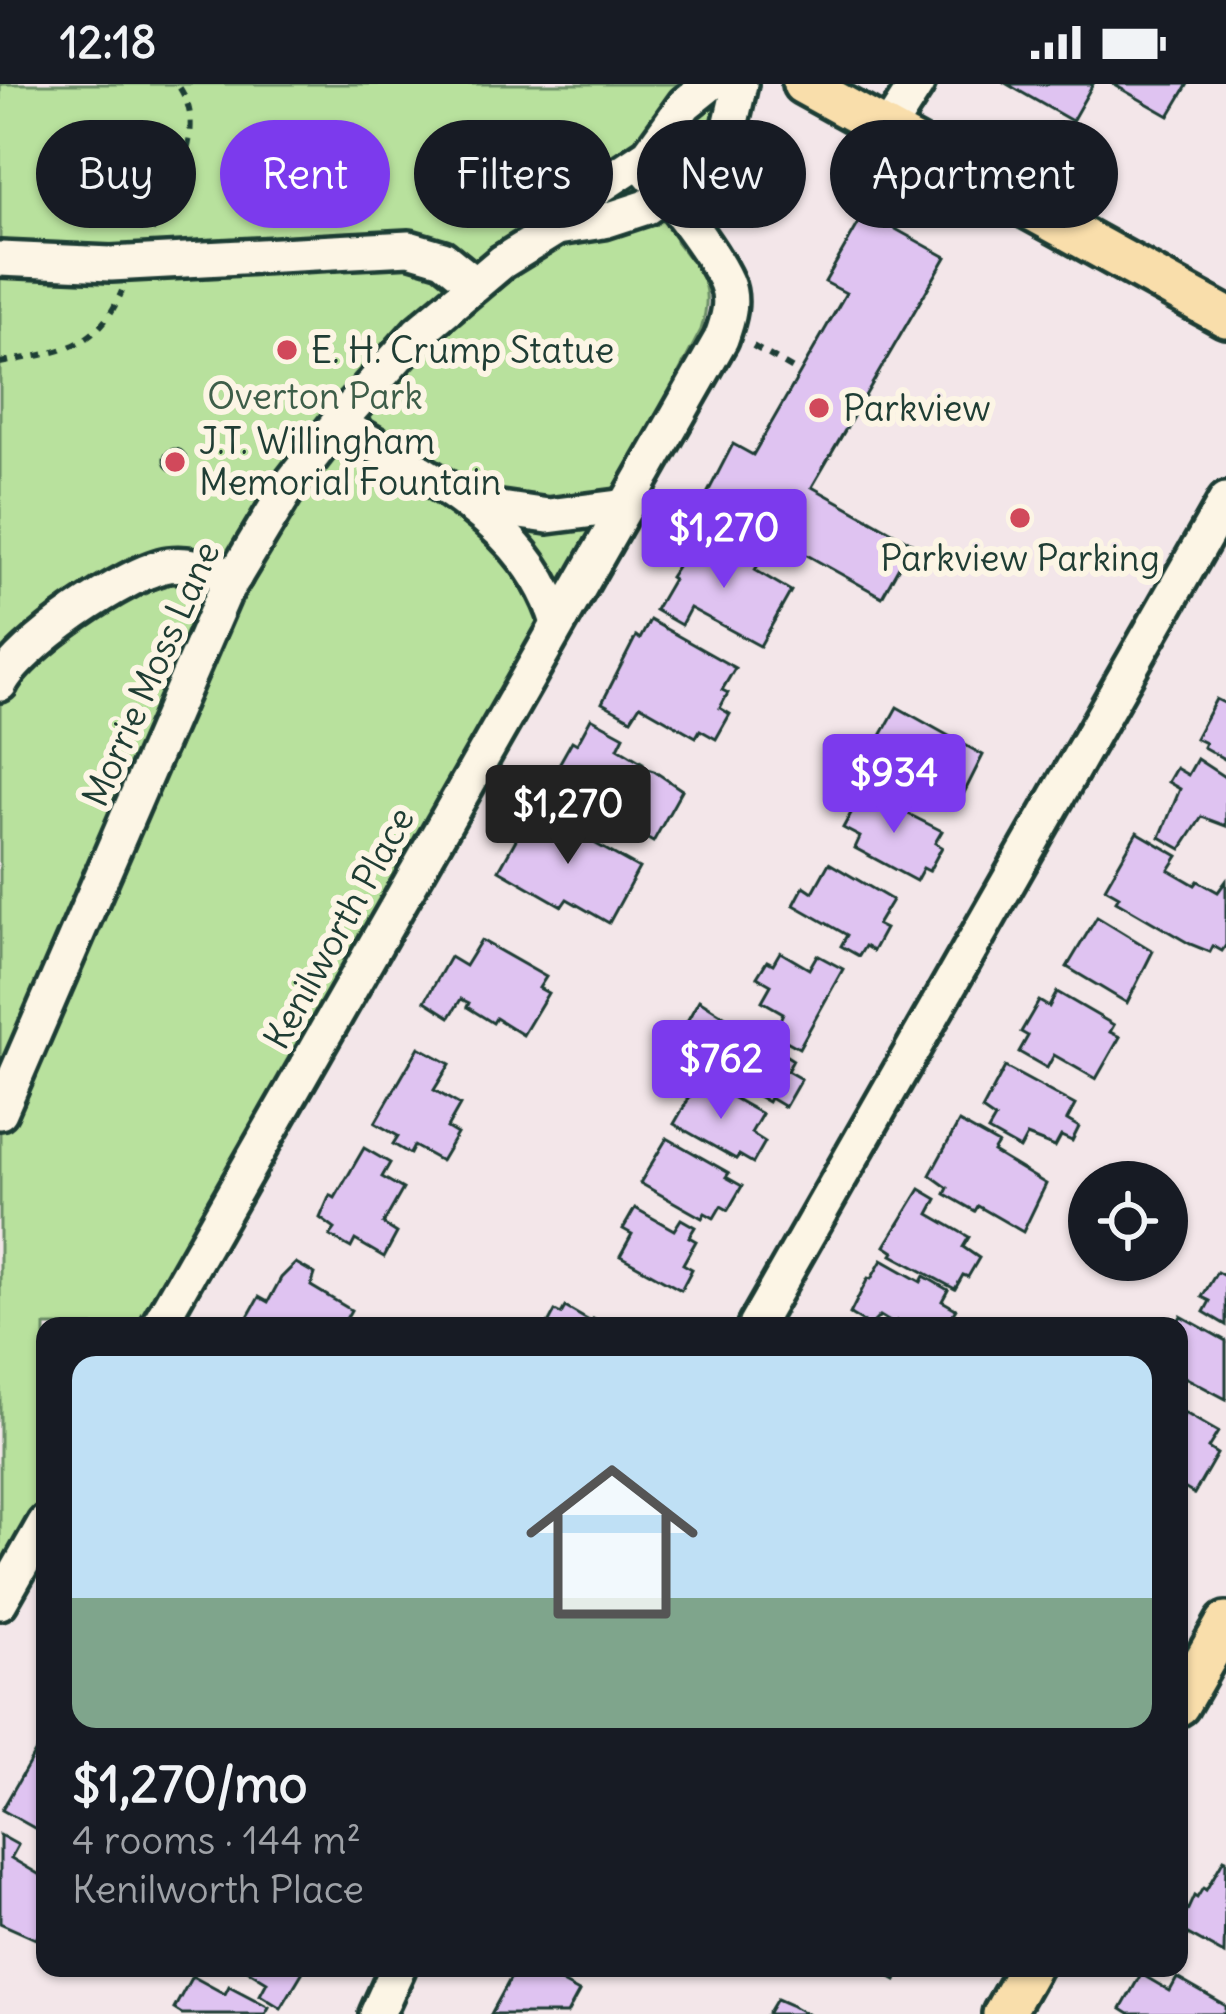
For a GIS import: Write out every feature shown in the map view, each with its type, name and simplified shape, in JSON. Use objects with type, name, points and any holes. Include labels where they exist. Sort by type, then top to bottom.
[{"type":"main road","points":[[803,84],[871,120]]},
{"type":"main road","points":[[1066,228],[1226,317]]},
{"type":"main road","points":[[1188,1689],[1226,1623]]},
{"type":"main road","points":[[1003,2014],[1024,1977]]},
{"type":"street","points":[[673,120],[710,84]]},
{"type":"street","points":[[732,120],[740,84]]},
{"type":"street","points":[[894,120],[917,84]]},
{"type":"street","name":"Morrie Moss Lane","points":[[557,229],[593,190],[637,164]]},
{"type":"street","name":"Morrie Moss Lane","points":[[0,1112],[235,576],[290,486],[338,423],[419,332],[474,283],[531,241],[557,229],[637,209]]},
{"type":"street","name":"Kenilworth Place","points":[[163,1317],[713,354],[730,309],[726,281],[690,228]]},
{"type":"street","points":[[0,260],[136,263],[409,248],[442,258],[474,283]]},
{"type":"street","points":[[338,423],[471,505],[527,558],[549,594],[558,622]]},
{"type":"street","points":[[760,1317],[1226,500]]},
{"type":"street","points":[[471,505],[548,516],[626,506]]},
{"type":"street","points":[[0,684],[15,661],[47,633],[151,569],[182,564],[235,576]]},
{"type":"street","points":[[0,1602],[36,1539]]},
{"type":"street","points":[[377,2014],[394,1977]]},
{"type":"path","points":[[147,241],[184,162],[190,134],[191,113],[177,84]]},
{"type":"path","points":[[0,364],[76,346],[94,335],[113,312],[124,287]]},
{"type":"path","points":[[753,346],[800,373]]},
{"type":"green space","name":"Overton Park","points":[[0,84],[687,84],[749,120],[637,120],[637,228],[690,228],[676,241],[704,282],[701,330],[586,550],[145,1317],[36,1317],[36,1507],[0,1570]]},
{"type":"building","points":[[1007,84],[1093,84],[1070,120]]},
{"type":"building","points":[[1113,84],[1188,84],[1169,116]]},
{"type":"building","name":"Parkview","points":[[856,228],[894,228],[946,257],[812,487],[912,543],[882,597],[705,498],[733,444],[753,455],[846,293],[825,282]]},
{"type":"building","name":"J.T. Willingham Memorial Fountain","points":[[175,449],[186,460],[175,471],[164,460]]},
{"type":"building","points":[[697,536],[731,555],[736,546],[761,560],[755,570],[791,591],[760,646],[690,608],[681,625],[655,610]]},
{"type":"building","points":[[650,620],[735,668],[722,690],[728,693],[720,708],[730,714],[716,739],[700,730],[696,737],[640,705],[631,719],[602,703],[636,636],[640,639]]},
{"type":"building","points":[[1216,699],[1226,704],[1226,760],[1195,738]]},
{"type":"building","points":[[897,707],[983,755],[957,807],[928,791],[926,795],[876,762],[880,754],[873,750]]},
{"type":"building","points":[[591,718],[624,736],[618,748],[643,763],[641,767],[682,790],[653,842],[549,782]]},
{"type":"building","points":[[1197,759],[1226,778],[1226,826],[1202,817],[1181,849],[1160,837],[1180,789],[1168,782],[1176,768],[1188,775]]},
{"type":"building","points":[[863,791],[942,831],[935,843],[942,847],[929,871],[923,868],[916,881],[855,848],[860,837],[843,828]]},
{"type":"building","points":[[533,809],[639,868],[609,923],[567,899],[562,906],[499,870]]},
{"type":"building","points":[[1137,832],[1178,856],[1169,870],[1195,885],[1198,881],[1218,892],[1226,881],[1226,945],[1222,951],[1190,944],[1116,901],[1119,896],[1105,888]]},
{"type":"building","points":[[829,863],[892,900],[877,925],[885,929],[873,951],[865,946],[859,956],[841,946],[847,935],[794,905],[804,886],[813,892]]},
{"type":"building","points":[[1097,917],[1153,951],[1127,1003],[1067,967]]},
{"type":"building","points":[[481,940],[546,977],[539,988],[548,993],[523,1035],[496,1018],[493,1023],[461,999],[450,1017],[425,1001],[450,957],[465,966]]},
{"type":"building","points":[[780,952],[809,969],[817,955],[843,969],[799,1048],[774,1034],[783,1013],[762,1001],[771,985],[757,977]]},
{"type":"building","points":[[1057,992],[1114,1025],[1110,1032],[1120,1037],[1096,1079],[1054,1055],[1047,1068],[1019,1052],[1028,1036],[1021,1032],[1039,1001],[1049,1007]]},
{"type":"building","points":[[699,1000],[793,1060],[787,1071],[801,1079],[785,1107],[707,1067],[712,1059],[677,1039]]},
{"type":"building","points":[[419,1047],[450,1064],[434,1090],[460,1105],[447,1128],[457,1134],[441,1161],[414,1146],[410,1154],[393,1144],[398,1136],[375,1123]]},
{"type":"building","points":[[1005,1067],[1075,1105],[1067,1120],[1079,1127],[1072,1141],[1061,1136],[1055,1147],[1027,1136],[1020,1149],[988,1131],[995,1119],[982,1110]]},
{"type":"building","points":[[700,1079],[762,1114],[751,1133],[765,1142],[753,1163],[739,1155],[736,1159],[674,1124]]},
{"type":"building","points":[[959,1122],[998,1144],[993,1152],[1046,1184],[1023,1232],[978,1206],[975,1211],[945,1194],[948,1188],[930,1175]]},
{"type":"building","points":[[667,1138],[729,1173],[726,1177],[742,1186],[728,1210],[721,1206],[714,1218],[705,1213],[702,1218],[640,1183]]},
{"type":"building","points":[[364,1148],[390,1163],[382,1177],[403,1189],[383,1224],[397,1233],[384,1257],[355,1240],[351,1248],[330,1236],[335,1229],[320,1218],[330,1195],[335,1198]]},
{"type":"building","points":[[920,1189],[937,1199],[929,1214],[969,1237],[963,1247],[979,1258],[955,1289],[892,1255],[885,1246]]},
{"type":"building","points":[[635,1208],[674,1230],[681,1219],[695,1227],[689,1237],[696,1241],[683,1264],[692,1269],[681,1290],[620,1256],[632,1234],[623,1229]]},
{"type":"building","points":[[882,1260],[921,1282],[924,1276],[948,1290],[942,1301],[956,1309],[951,1317],[855,1317],[850,1314]]},
{"type":"building","points":[[296,1263],[315,1274],[311,1286],[351,1310],[347,1317],[248,1317],[259,1297],[268,1302]]},
{"type":"building","points":[[1217,1272],[1226,1277],[1226,1325],[1204,1312],[1210,1301],[1202,1297]]},
{"type":"building","points":[[565,1307],[582,1317],[552,1317],[555,1311],[561,1314]]},
{"type":"building","points":[[1188,1320],[1226,1341],[1226,1399],[1188,1379]]},
{"type":"building","points":[[1188,1415],[1218,1432],[1208,1448],[1217,1454],[1194,1494],[1188,1490]]},
{"type":"building","points":[[36,1751],[36,1829],[2,1810]]},
{"type":"building","points":[[0,1835],[18,1845],[11,1858],[36,1873],[36,1939],[0,1923]]},
{"type":"building","points":[[1226,1860],[1224,1954],[1188,1934],[1188,1909],[1194,1896],[1206,1890]]},
{"type":"building","points":[[191,1977],[225,1994],[229,1986],[269,2007],[265,2014],[182,2014],[174,2009]]},
{"type":"building","points":[[259,1977],[300,1977],[281,2008],[260,1995],[267,1982]]},
{"type":"building","points":[[511,1977],[552,1977],[579,1992],[567,2014],[491,2014]]},
{"type":"building","points":[[1139,1977],[1170,1991],[1177,1978],[1226,2006],[1226,2014],[1129,2014],[1121,2009]]},
{"type":"building","points":[[777,1999],[791,2005],[807,2014],[768,2014]]},
{"type":"place","name":"E. H. Crump Statue","points":[[287,350]]},
{"type":"place","name":"Parkview","points":[[819,408]]},
{"type":"place","name":"J.T. Willingham Memorial Fountain","points":[[175,462]]},
{"type":"place","name":"Parkview Parking","points":[[1020,518]]}]
